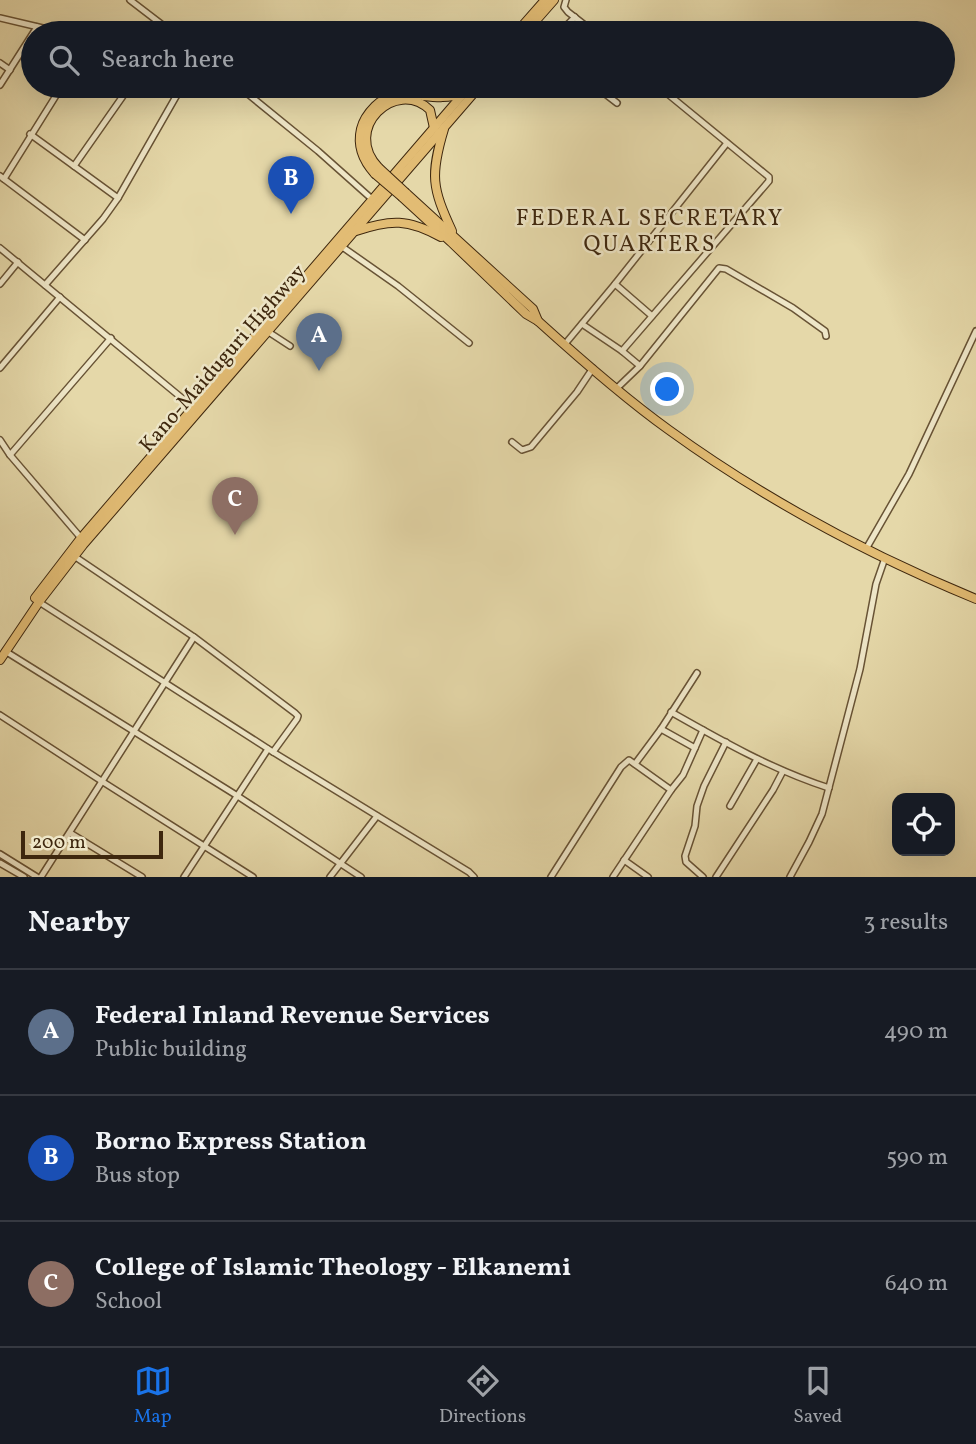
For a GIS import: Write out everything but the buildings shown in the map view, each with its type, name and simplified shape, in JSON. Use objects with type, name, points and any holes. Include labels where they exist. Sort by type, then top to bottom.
[{"type":"highway","points":[[536,21],[554,0]]},
{"type":"highway","points":[[533,21],[542,2]]},
{"type":"highway","points":[[387,98],[373,108],[363,122],[360,140],[363,156],[453,240],[533,309],[538,320],[616,389],[668,429],[743,480],[827,530],[976,599]]},
{"type":"highway","name":"Kano-Maiduguri Highway","points":[[0,660],[44,585],[81,538],[460,98]]},
{"type":"highway","name":"Kano-Maiduguri Highway","points":[[3,651],[74,556],[470,98]]},
{"type":"highway","points":[[377,171],[366,149],[366,136],[373,117],[385,106],[400,100],[417,101],[430,110],[435,128]]},
{"type":"highway","points":[[445,126],[435,168],[435,185],[438,201],[453,240]]},
{"type":"highway","points":[[354,232],[387,222],[400,222],[411,223],[453,240]]},
{"type":"street","points":[[130,0],[157,21]]},
{"type":"street","points":[[566,0],[564,7],[580,21]]},
{"type":"street","points":[[571,21],[575,17]]},
{"type":"street","points":[[0,18],[21,23]]},
{"type":"street","points":[[0,85],[21,52]]},
{"type":"street","points":[[0,63],[10,70]]},
{"type":"street","points":[[54,98],[2,178],[85,240]]},
{"type":"street","points":[[74,166],[122,98]]},
{"type":"street","points":[[45,285],[118,198],[175,98]]},
{"type":"street","points":[[253,98],[373,200]]},
{"type":"street","points":[[611,98],[617,103]]},
{"type":"street","points":[[622,351],[769,181],[769,177],[673,98]]},
{"type":"street","points":[[30,134],[118,198]]},
{"type":"street","points":[[565,345],[727,143]]},
{"type":"street","points":[[341,246],[398,286],[469,343]]},
{"type":"street","points":[[0,247],[183,399],[200,400]]},
{"type":"street","points":[[0,284],[18,262]]},
{"type":"street","points":[[616,389],[639,366],[719,268],[726,269],[793,308],[825,331],[825,336]]},
{"type":"street","points":[[615,284],[652,316]]},
{"type":"street","points":[[0,368],[60,297]]},
{"type":"street","points":[[582,324],[639,366]]},
{"type":"street","points":[[267,331],[290,346]]},
{"type":"street","points":[[866,550],[909,474],[976,331]]},
{"type":"street","points":[[10,455],[111,338]]},
{"type":"street","points":[[512,442],[522,450],[531,447],[577,393],[593,369]]},
{"type":"street","points":[[183,399],[186,416]]},
{"type":"street","points":[[0,440],[81,538]]},
{"type":"street","points":[[74,556],[194,637],[298,716],[236,795],[184,877]]},
{"type":"street","points":[[790,877],[822,814],[860,669],[876,584],[885,558]]},
{"type":"street","points":[[39,602],[474,877]]},
{"type":"street","points":[[0,854],[39,877],[103,782],[194,637]]},
{"type":"street","points":[[3,651],[236,795],[361,877]]},
{"type":"street","points":[[635,764],[697,673]]},
{"type":"street","points":[[671,712],[757,759],[829,788]]},
{"type":"street","points":[[0,715],[253,877]]},
{"type":"street","points":[[661,729],[695,748]]},
{"type":"street","points":[[613,877],[683,775],[703,730]]},
{"type":"street","points":[[703,877],[687,862],[685,856],[695,826],[697,806],[726,742]]},
{"type":"street","points":[[730,806],[757,759]]},
{"type":"street","points":[[551,877],[582,825],[621,767],[629,760],[671,790]]},
{"type":"street","points":[[716,877],[783,771]]},
{"type":"street","points":[[330,877],[377,816]]},
{"type":"street","points":[[70,833],[142,877]]},
{"type":"street","points":[[624,860],[648,877]]},
{"type":"street","points":[[0,863],[24,877]]},
{"type":"place","name":"Borno Express Station","points":[[291,214]]},
{"type":"place","name":"Federal Inland Revenue Services","points":[[319,371]]},
{"type":"place","name":"College of Islamic Theology - Elkanemi","points":[[235,535]]},
{"type":"district","name":"FEDERAL SECRETARY QUARTERS","points":[[650,230]]}]
